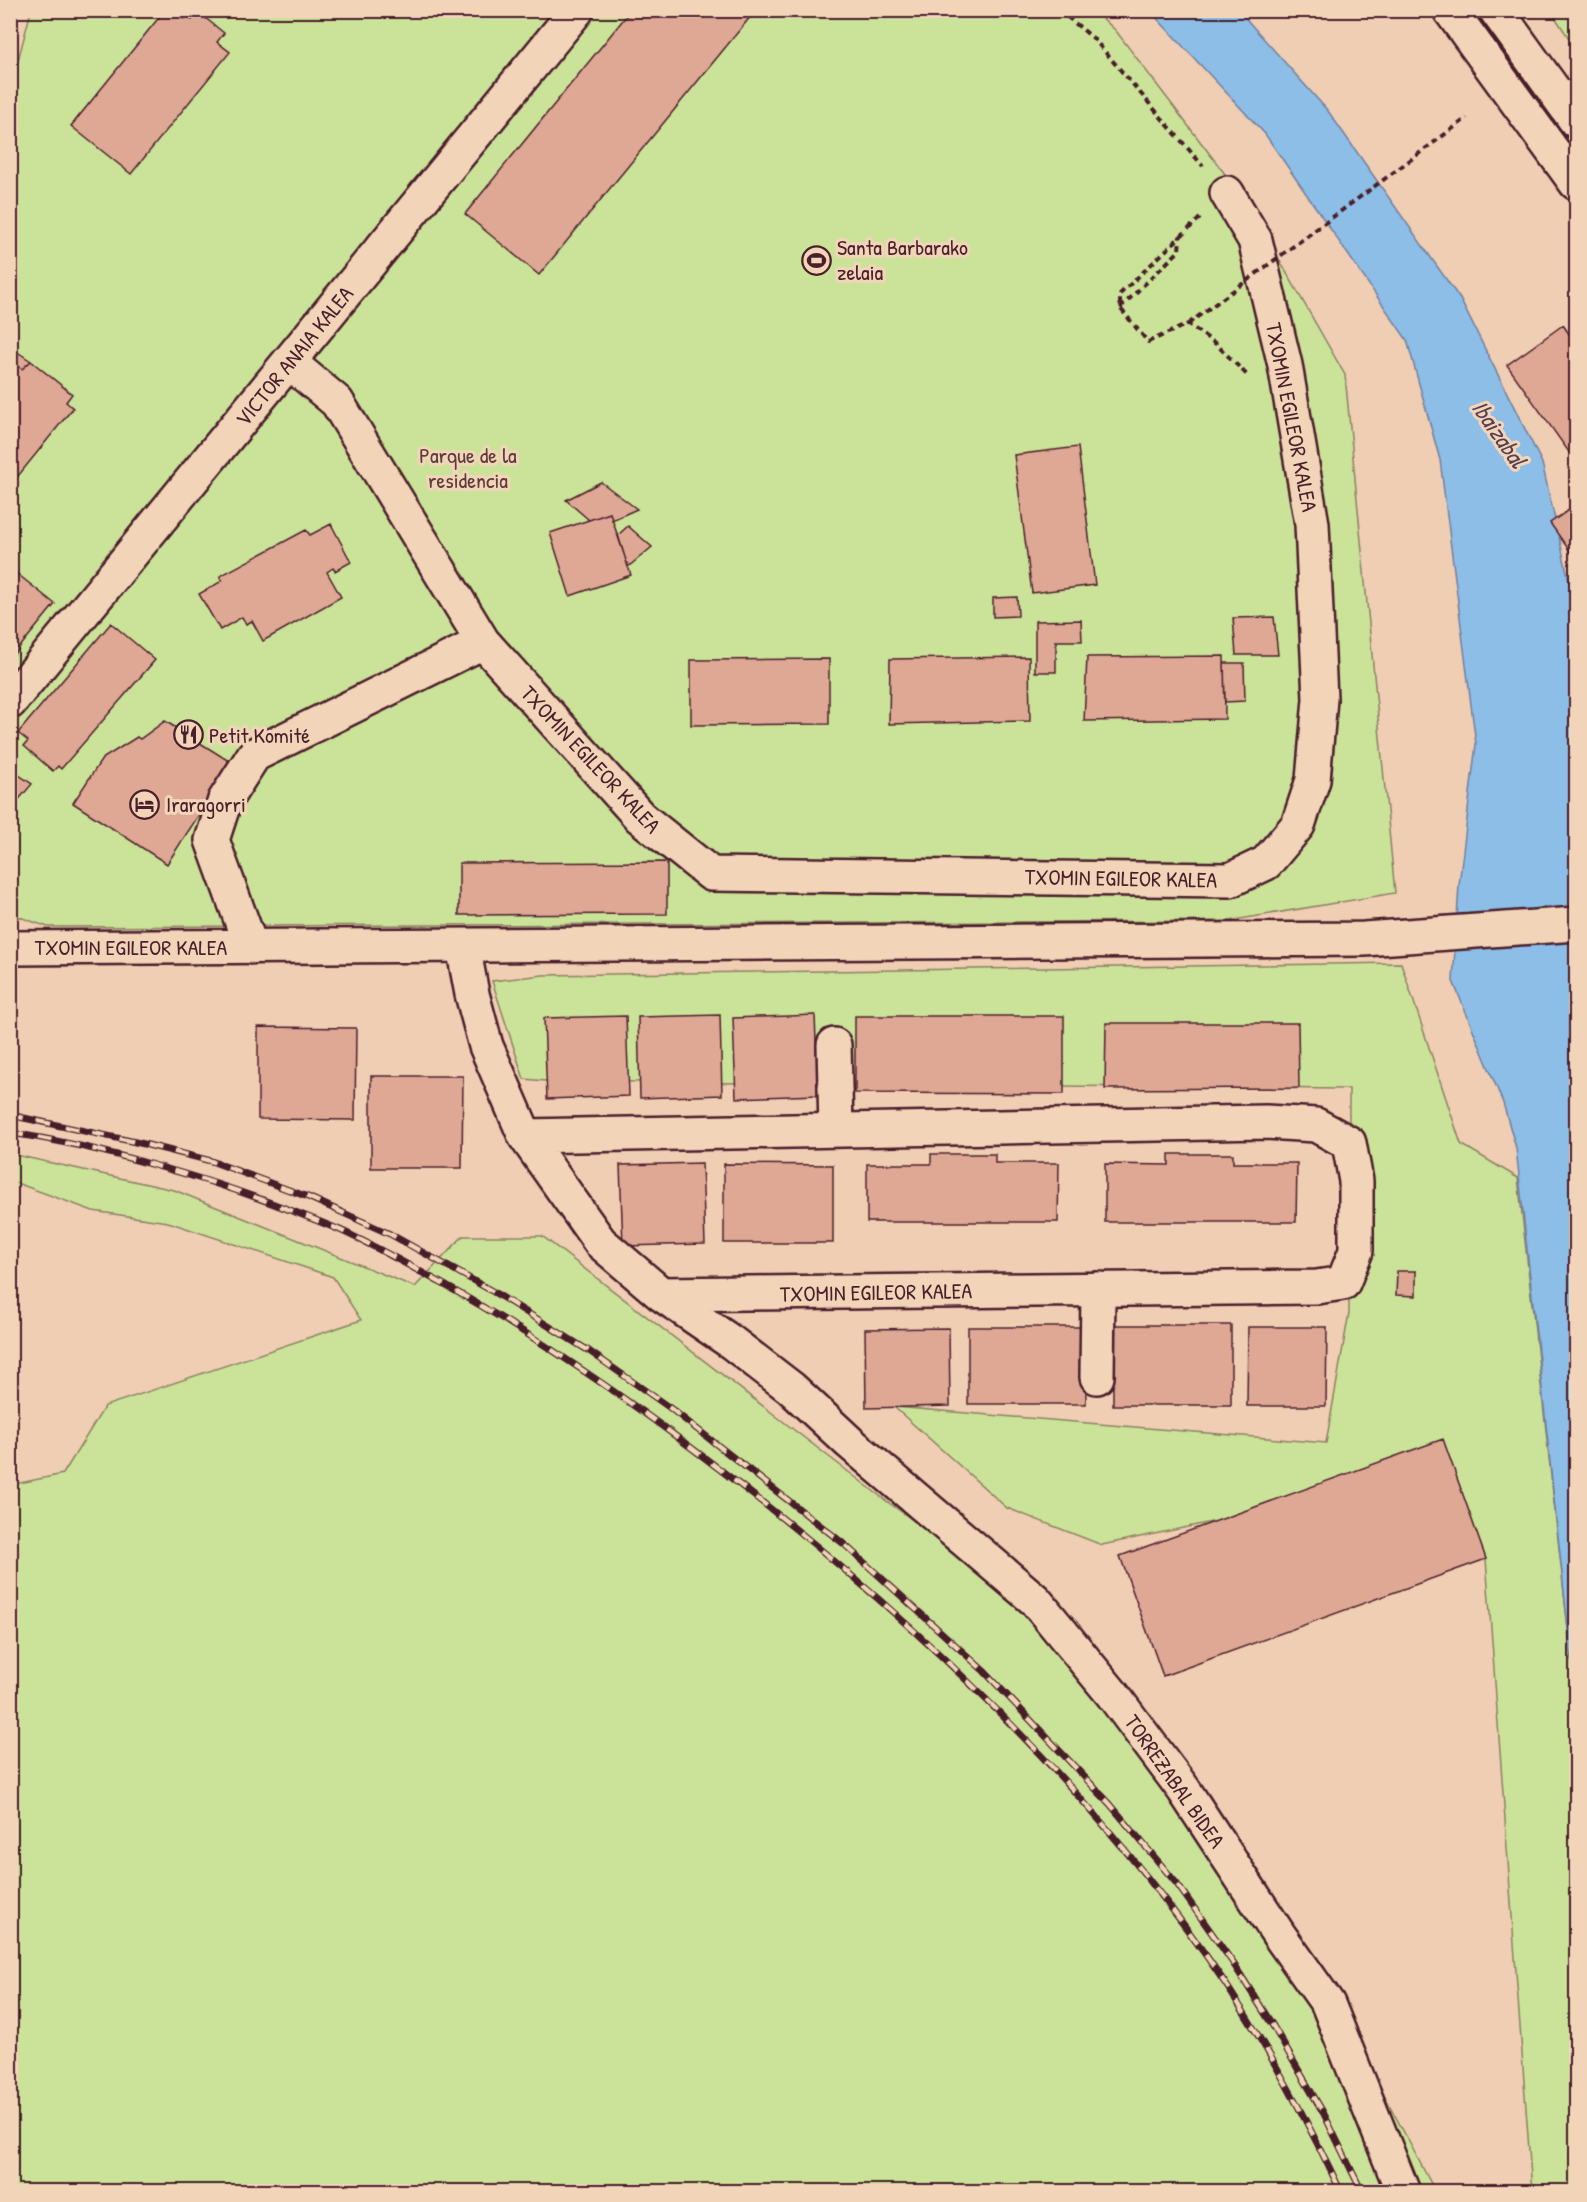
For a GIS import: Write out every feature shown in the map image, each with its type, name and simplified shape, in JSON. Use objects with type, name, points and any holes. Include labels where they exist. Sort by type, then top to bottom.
[{"type":"main road","name":"VICTOR ANAIA KALEA","points":[[10,702],[577,10]]},
{"type":"main road","points":[[1450,10],[1576,183]]},
{"type":"main road","points":[[1496,10],[1576,121]]},
{"type":"main road","name":"TXOMIN EGILEOR KALEA","points":[[289,362],[337,402],[483,642],[640,817],[711,874],[1230,880],[1266,863],[1298,825],[1313,780],[1320,699],[1312,524],[1285,365],[1255,240],[1227,193]]},
{"type":"main road","name":"TXOMIN EGILEOR KALEA","points":[[251,947],[212,840],[225,800],[254,755],[483,642]]},
{"type":"main road","name":"TXOMIN EGILEOR KALEA","points":[[10,948],[1365,939],[1576,924]]},
{"type":"main road","points":[[463,946],[472,994],[486,1046],[525,1136],[600,1242],[661,1294]]},
{"type":"main road","points":[[834,1045],[836,1130]]},
{"type":"main road","name":"TXOMIN EGILEOR KALEA","points":[[525,1136],[1266,1122],[1316,1125],[1349,1143],[1356,1181],[1356,1251],[1343,1283],[1317,1287],[661,1294]]},
{"type":"main road","points":[[1097,1377],[1098,1289]]},
{"type":"main road","name":"TORREZABAL BIDEA","points":[[661,1294],[791,1388],[849,1442],[1035,1600],[1113,1695],[1184,1790],[1279,1935],[1328,2004],[1403,2192]]},
{"type":"path","points":[[1059,10],[1092,38],[1227,193],[1120,294],[1120,308],[1148,342],[1188,324],[1467,118]]},
{"type":"path","points":[[1120,308],[1179,251],[1180,236]]},
{"type":"green space","name":"Parque de la residencia","points":[[31,11],[1095,11],[1116,31],[1247,203],[1345,375],[1395,893],[1228,921],[48,927],[11,914],[10,91]]},
{"type":"green space","points":[[1551,11],[1576,11],[1576,49]]},
{"type":"green space","points":[[1401,963],[1461,1144],[1518,1178],[1576,1702],[1576,2191],[1532,2191],[1486,1559],[1443,1440],[1221,1520],[1102,1545],[1007,1508],[894,1407],[1326,1443],[1349,1313],[1349,1089],[524,1079],[492,981],[543,975]]},
{"type":"green space","points":[[11,1154],[174,1190],[415,1287],[463,1236],[542,1236],[889,1503],[1091,1648],[1309,1953],[1435,2191],[11,2191],[10,1485],[63,1474],[105,1406],[361,1320],[333,1277],[168,1222],[93,1211],[11,1181]]},
{"type":"water","name":"Ibaizabal","points":[[1150,11],[1239,11],[1328,111],[1460,299],[1542,463],[1576,611],[1576,1702],[1516,1148],[1503,1103],[1453,981],[1459,885],[1476,744],[1440,460],[1407,340],[1265,134]]},
{"type":"building","points":[[165,10],[173,10],[184,19],[187,16],[192,20],[198,12],[224,33],[217,42],[230,52],[131,174],[71,126]]},
{"type":"building","points":[[631,10],[756,10],[539,275],[465,214]]},
{"type":"building","points":[[1563,325],[1576,344],[1576,462],[1507,365]]},
{"type":"building","points":[[10,347],[31,361],[22,369],[17,365],[10,373]]},
{"type":"building","points":[[31,361],[72,394],[66,402],[73,408],[10,486],[10,373],[17,365],[22,369]]},
{"type":"building","points":[[1078,447],[1095,585],[1032,593],[1014,455]]},
{"type":"building","points":[[601,482],[637,509],[612,520],[610,513],[589,520],[566,500]]},
{"type":"building","points":[[1576,505],[1576,560],[1550,523]]},
{"type":"building","points":[[610,513],[631,575],[570,596],[550,533]]},
{"type":"building","points":[[331,524],[351,562],[335,571],[333,568],[327,572],[341,597],[263,641],[252,621],[246,624],[242,617],[220,630],[199,594],[222,581],[220,576],[306,530],[310,535]]},
{"type":"building","points":[[628,526],[652,547],[628,567],[618,535]]},
{"type":"building","points":[[10,568],[55,604],[10,659]]},
{"type":"building","points":[[1017,597],[1018,616],[993,617],[993,598]]},
{"type":"building","points":[[1274,617],[1278,655],[1236,655],[1233,618]]},
{"type":"building","points":[[1081,620],[1082,641],[1056,641],[1056,672],[1035,672],[1035,621]]},
{"type":"building","points":[[111,623],[155,660],[61,769],[58,766],[53,771],[24,746],[28,741],[18,733]]},
{"type":"building","points":[[1224,656],[1225,719],[1084,721],[1087,657]]},
{"type":"building","points":[[1029,657],[1030,721],[889,724],[890,659]]},
{"type":"building","points":[[829,659],[829,724],[691,725],[691,660]]},
{"type":"building","points":[[1224,663],[1244,663],[1245,701],[1225,702]]},
{"type":"building","points":[[165,721],[229,761],[214,785],[217,787],[167,864],[73,803],[102,759],[137,737],[140,739]]},
{"type":"building","points":[[10,769],[32,784],[10,810]]},
{"type":"building","points":[[667,862],[667,914],[459,915],[459,863]]},
{"type":"building","points":[[720,1015],[722,1095],[640,1098],[638,1017]]},
{"type":"building","points":[[815,1015],[818,1095],[736,1098],[733,1018]]},
{"type":"building","points":[[626,1016],[629,1096],[547,1099],[544,1018]]},
{"type":"building","points":[[855,1016],[1064,1016],[1064,1094],[855,1093]]},
{"type":"building","points":[[1106,1023],[1298,1023],[1299,1088],[1105,1089]]},
{"type":"building","points":[[258,1027],[356,1028],[355,1120],[258,1119]]},
{"type":"building","points":[[371,1076],[463,1076],[462,1168],[371,1168]]},
{"type":"building","points":[[931,1154],[995,1154],[995,1163],[1059,1163],[1058,1222],[867,1222],[867,1164],[931,1164]]},
{"type":"building","points":[[1169,1154],[1233,1154],[1233,1163],[1297,1163],[1296,1222],[1105,1222],[1105,1164],[1169,1165]]},
{"type":"building","points":[[702,1163],[705,1244],[623,1246],[620,1165]]},
{"type":"building","points":[[724,1164],[833,1165],[833,1243],[724,1243]]},
{"type":"building","points":[[1397,1271],[1416,1271],[1416,1296],[1396,1295]]},
{"type":"building","points":[[1113,1325],[1231,1325],[1231,1405],[1113,1405]]},
{"type":"building","points":[[968,1327],[1085,1327],[1086,1404],[968,1404]]},
{"type":"building","points":[[1248,1327],[1327,1327],[1326,1406],[1247,1406]]},
{"type":"building","points":[[949,1328],[950,1406],[866,1408],[865,1329]]},
{"type":"building","points":[[1443,1439],[1486,1559],[1163,1676],[1120,1556]]},
{"type":"railway","points":[[10,1115],[211,1161],[308,1197],[390,1234],[492,1291],[589,1351],[670,1408],[844,1544],[984,1671],[1110,1804],[1177,1884],[1233,1963],[1273,2026],[1324,2114],[1362,2192]]},
{"type":"railway","points":[[10,1133],[84,1147],[180,1173],[272,1203],[353,1236],[483,1307],[566,1359],[646,1414],[762,1502],[890,1609],[952,1666],[1012,1725],[1124,1849],[1176,1915],[1225,1983],[1257,2033],[1287,2085],[1341,2192]]},
{"type":"place","name":"Santa Barbarako zelaia","points":[[816,260]]},
{"type":"place","name":"Petit Komité","points":[[188,735]]},
{"type":"place","name":"Iraragorri","points":[[145,804]]}]
